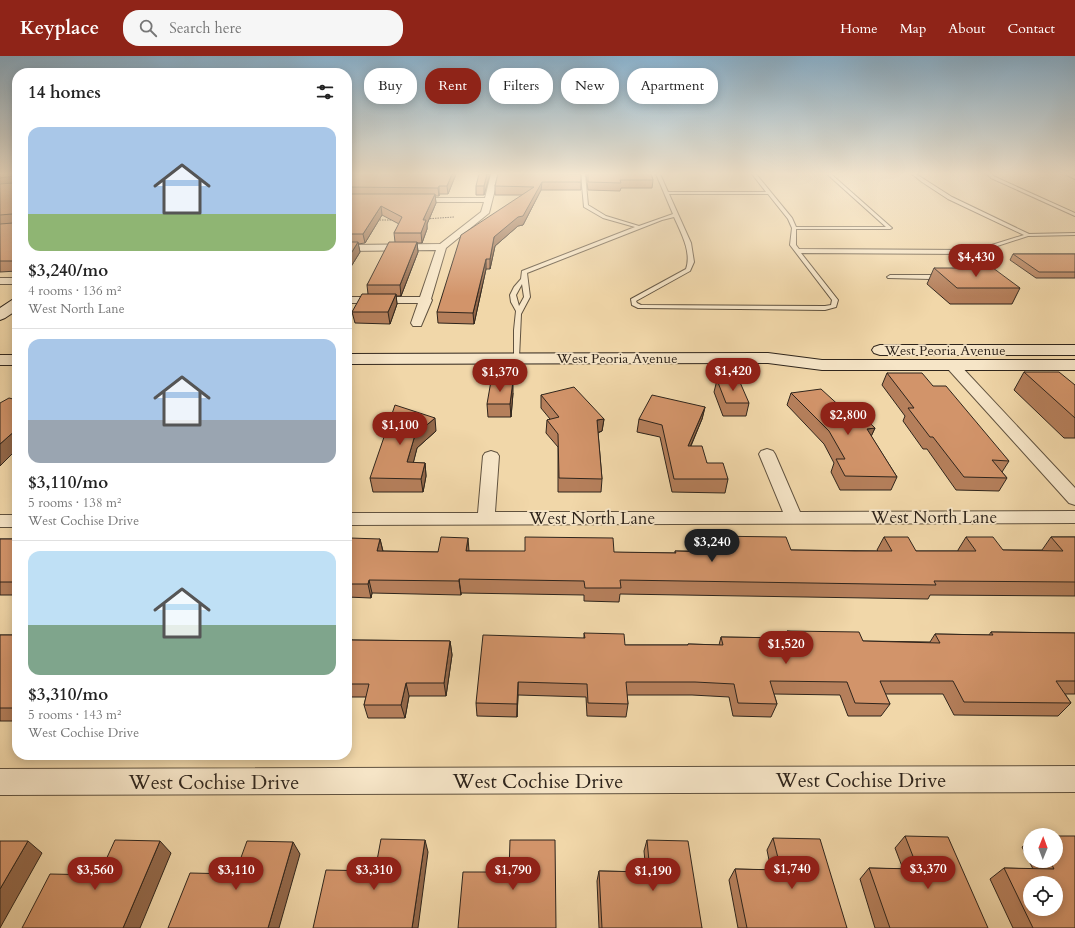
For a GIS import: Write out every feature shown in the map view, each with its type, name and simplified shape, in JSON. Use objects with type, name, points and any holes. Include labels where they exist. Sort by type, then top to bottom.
[{"type":"main road","points":[[0,315],[12,307]]},
{"type":"main road","name":"West Peoria Avenue","points":[[768,358],[816,350],[1075,350]]},
{"type":"main road","points":[[953,366],[961,359],[971,357],[1075,356]]},
{"type":"main road","name":"West Peoria Avenue","points":[[352,359],[768,358],[822,365],[1075,366]]},
{"type":"main road","points":[[0,360],[12,360]]},
{"type":"street","points":[[417,323],[426,300],[442,248],[483,215]]},
{"type":"street","points":[[352,248],[442,248]]},
{"type":"street","points":[[0,281],[12,281]]},
{"type":"street","points":[[352,300],[426,300]]},
{"type":"street","points":[[953,366],[1075,499]]},
{"type":"street","points":[[766,454],[794,518]]},
{"type":"street","points":[[486,519],[491,456]]},
{"type":"street","name":"West North Lane","points":[[352,519],[1075,517]]},
{"type":"street","name":"West Cochise Drive","points":[[0,782],[1075,779]]},
{"type":"lane","points":[[599,215],[639,227]]},
{"type":"lane","points":[[516,358],[519,311],[526,301],[527,290],[523,280],[524,272],[660,219],[676,215],[688,243],[691,262],[688,270],[633,300],[634,304],[640,307],[825,308],[834,306],[835,300],[793,245],[794,228],[787,215]]},
{"type":"lane","points":[[794,228],[890,228],[875,215]]},
{"type":"lane","points":[[985,215],[1028,235]]},
{"type":"lane","points":[[798,252],[967,252],[1028,235],[1075,234]]},
{"type":"lane","points":[[890,277],[931,277]]},
{"type":"lane","points":[[519,311],[512,302],[513,290],[523,280]]},
{"type":"path","points":[[423,219],[459,217],[480,218]]},
{"type":"path","points":[[372,220],[394,220]]},
{"type":"building","points":[[352,215],[375,215],[363,234],[352,234]]},
{"type":"building","points":[[398,215],[425,215],[423,220],[426,220],[421,233],[394,233],[402,217]]},
{"type":"building","points":[[492,215],[524,215],[518,217],[494,237],[490,259],[486,259],[473,313],[437,312],[461,235]]},
{"type":"building","points":[[12,223],[12,261],[0,261],[0,224]]},
{"type":"building","points":[[352,242],[358,242],[352,252]]},
{"type":"building","points":[[389,242],[417,242],[400,285],[367,285]]},
{"type":"building","points":[[1013,254],[1075,254],[1075,272],[1039,272]]},
{"type":"building","points":[[934,268],[993,268],[1020,288],[957,288]]},
{"type":"building","points":[[362,294],[396,294],[388,312],[352,312]]},
{"type":"building","points":[[1024,372],[1059,372],[1075,385],[1075,418]]},
{"type":"building","points":[[887,373],[922,373],[933,386],[946,386],[1009,461],[992,460],[1007,478],[964,477],[908,408],[914,408]]},
{"type":"building","points":[[717,380],[739,380],[749,403],[726,403]]},
{"type":"building","points":[[491,381],[513,381],[510,404],[487,404]]},
{"type":"building","points":[[574,387],[604,419],[597,420],[602,479],[559,478],[558,434],[547,420],[559,417],[541,395]]},
{"type":"building","points":[[821,389],[844,410],[854,408],[875,428],[867,429],[897,477],[845,476],[836,459],[845,459],[829,431],[791,393]]},
{"type":"building","points":[[652,395],[705,407],[688,446],[702,446],[707,463],[723,463],[728,479],[674,479],[662,425],[639,419]]},
{"type":"building","points":[[9,398],[12,399],[12,433],[0,444],[0,403]]},
{"type":"building","points":[[395,405],[435,418],[415,435],[407,462],[425,463],[421,479],[370,478]]},
{"type":"building","points":[[704,536],[786,537],[791,550],[855,551],[892,551],[884,537],[908,537],[916,551],[976,551],[966,537],[993,537],[1003,550],[1063,551],[1051,537],[1075,537],[1075,582],[934,581],[936,585],[620,580],[621,588],[585,588],[584,581],[459,579],[459,581],[369,580],[368,584],[352,584],[352,538],[380,539],[377,551],[438,552],[441,537],[468,538],[466,551],[525,551],[525,537],[613,538],[614,552],[707,552]]},
{"type":"building","points":[[0,539],[12,539],[12,582],[0,582]]},
{"type":"building","points":[[787,631],[859,632],[863,641],[940,643],[935,634],[993,635],[991,632],[1075,633],[1075,681],[1056,681],[1071,703],[964,702],[953,681],[880,681],[890,704],[855,703],[847,682],[770,681],[777,704],[738,703],[734,684],[695,682],[626,682],[628,704],[588,703],[587,684],[518,682],[517,704],[476,703],[483,635],[585,638],[584,633],[624,634],[625,645],[723,645],[721,637],[789,638]]},
{"type":"building","points":[[0,635],[12,635],[12,708],[0,708]]},
{"type":"building","points":[[352,640],[450,641],[444,683],[406,683],[401,705],[364,705],[369,684],[352,684]]},
{"type":"building","points":[[905,836],[948,837],[988,928],[890,928],[869,868],[918,869]]},
{"type":"building","points":[[1063,836],[1075,836],[1075,928],[1033,928],[1027,916],[1063,916],[1063,876],[1023,876],[1023,907],[1004,868],[1063,868]]},
{"type":"building","points":[[773,838],[820,839],[847,928],[747,928],[735,869],[781,870]]},
{"type":"building","points":[[381,839],[425,840],[412,928],[313,928],[326,870],[375,871]]},
{"type":"building","points":[[115,840],[160,841],[123,928],[22,928],[50,874],[99,875]]},
{"type":"building","points":[[510,840],[555,840],[556,928],[458,928],[463,872],[509,872]]},
{"type":"building","points":[[647,840],[688,841],[702,928],[602,928],[599,871],[650,872]]},
{"type":"building","points":[[0,841],[28,841],[0,889]]},
{"type":"building","points":[[247,841],[293,842],[268,928],[168,928],[190,873],[235,874]]}]
